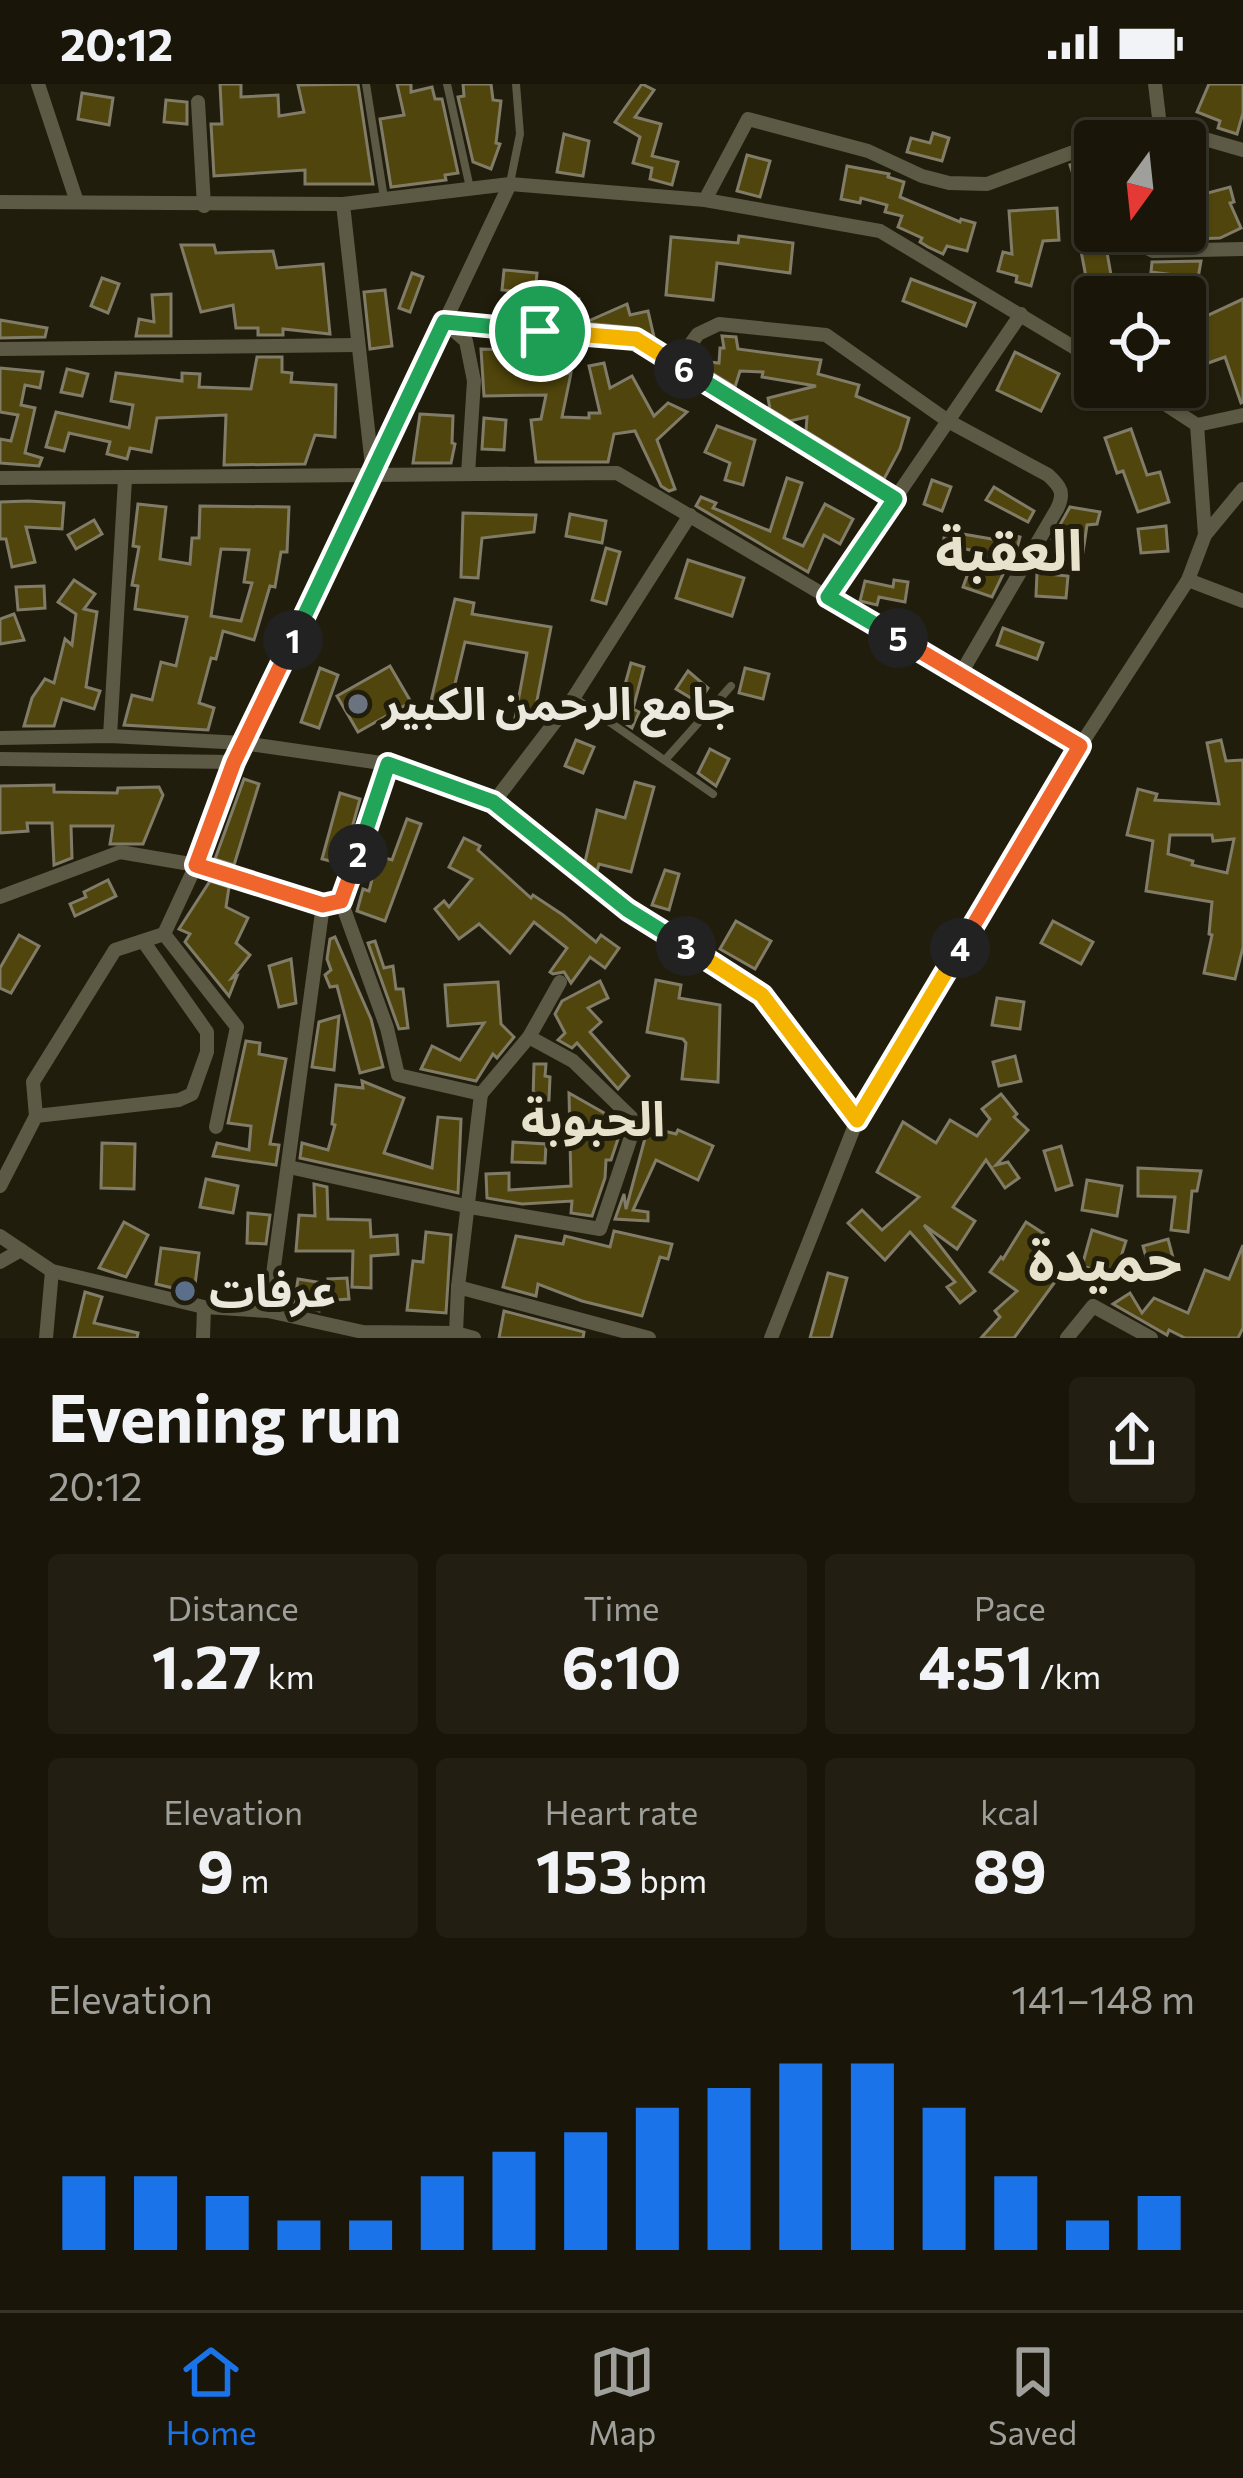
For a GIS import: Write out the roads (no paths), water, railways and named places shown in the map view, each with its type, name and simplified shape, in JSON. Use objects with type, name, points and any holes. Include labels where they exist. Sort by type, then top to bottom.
[{"type":"street","points":[[38,84],[77,202]]},
{"type":"street","points":[[1155,84],[1159,120]]},
{"type":"street","points":[[198,103],[204,206]]},
{"type":"street","points":[[705,200],[748,119],[868,151],[949,183],[987,184],[1074,153]]},
{"type":"street","points":[[1206,139],[1243,150]]},
{"type":"street","points":[[0,202],[343,204],[510,184],[705,200],[880,230],[1074,347]]},
{"type":"street","points":[[0,1186],[36,1116],[33,1082],[89,987],[115,950],[164,934],[196,865],[234,762],[510,184]]},
{"type":"street","points":[[343,204],[373,475]]},
{"type":"street","points":[[1206,250],[1243,249]]},
{"type":"street","points":[[828,597],[1021,314]]},
{"type":"street","points":[[444,322],[636,339],[895,499]]},
{"type":"street","points":[[444,322],[466,341],[475,381],[468,474]]},
{"type":"street","points":[[676,364],[698,334],[719,325],[826,335],[948,421],[1048,475],[1061,488],[1062,499],[960,675]]},
{"type":"street","points":[[0,349],[357,345]]},
{"type":"street","points":[[1171,408],[1197,425],[1243,415]]},
{"type":"street","points":[[1197,425],[1205,535]]},
{"type":"street","points":[[0,478],[617,473],[1080,746]]},
{"type":"street","points":[[110,736],[125,479]]},
{"type":"street","points":[[771,1338],[857,1120],[1080,746],[1187,580],[1205,535],[1243,489]]},
{"type":"street","points":[[493,802],[574,697],[690,515]]},
{"type":"street","points":[[1187,580],[1243,602]]},
{"type":"street","points":[[0,738],[110,736],[243,743],[388,764],[493,802],[628,910],[762,995],[857,1120]]},
{"type":"street","points":[[0,759],[234,762]]},
{"type":"street","points":[[388,764],[341,901],[387,1028],[398,1075],[481,1094]]},
{"type":"street","points":[[0,897],[121,852],[196,865],[323,905],[341,901]]},
{"type":"street","points":[[268,1311],[323,905]]},
{"type":"street","points":[[164,934],[237,1027],[216,1126]]},
{"type":"street","points":[[36,1116],[179,1100],[192,1094],[207,1052],[207,1032],[143,941]]},
{"type":"street","points":[[456,1333],[481,1094],[529,1036],[560,982]]},
{"type":"street","points":[[289,1167],[470,1207],[600,1229],[636,1122],[573,1061],[529,1036]]},
{"type":"street","points":[[0,1237],[52,1271],[204,1307],[268,1311],[363,1335],[456,1333],[474,1338]]},
{"type":"street","points":[[0,1262],[21,1250]]},
{"type":"street","points":[[46,1338],[52,1271]]},
{"type":"street","points":[[458,1287],[649,1338]]},
{"type":"street","points":[[1067,1338],[1093,1306],[1151,1338]]},
{"type":"street","points":[[203,1338],[204,1307]]},
{"type":"lane","points":[[366,84],[384,199]]},
{"type":"lane","points":[[447,84],[470,189]]},
{"type":"lane","points":[[510,184],[520,134],[516,84]]},
{"type":"lane","points":[[665,760],[730,686]]},
{"type":"lane","points":[[574,697],[713,794]]},
{"type":"place","name":"جامع الرحمن الكبير","points":[[358,704]]},
{"type":"place","name":"عرفات","points":[[185,1291]]},
{"type":"district","name":"العقبة","points":[[1009,551]]},
{"type":"district","name":"الحبوبة","points":[[593,1119]]},
{"type":"district","name":"حميدة","points":[[1105,1261]]}]
